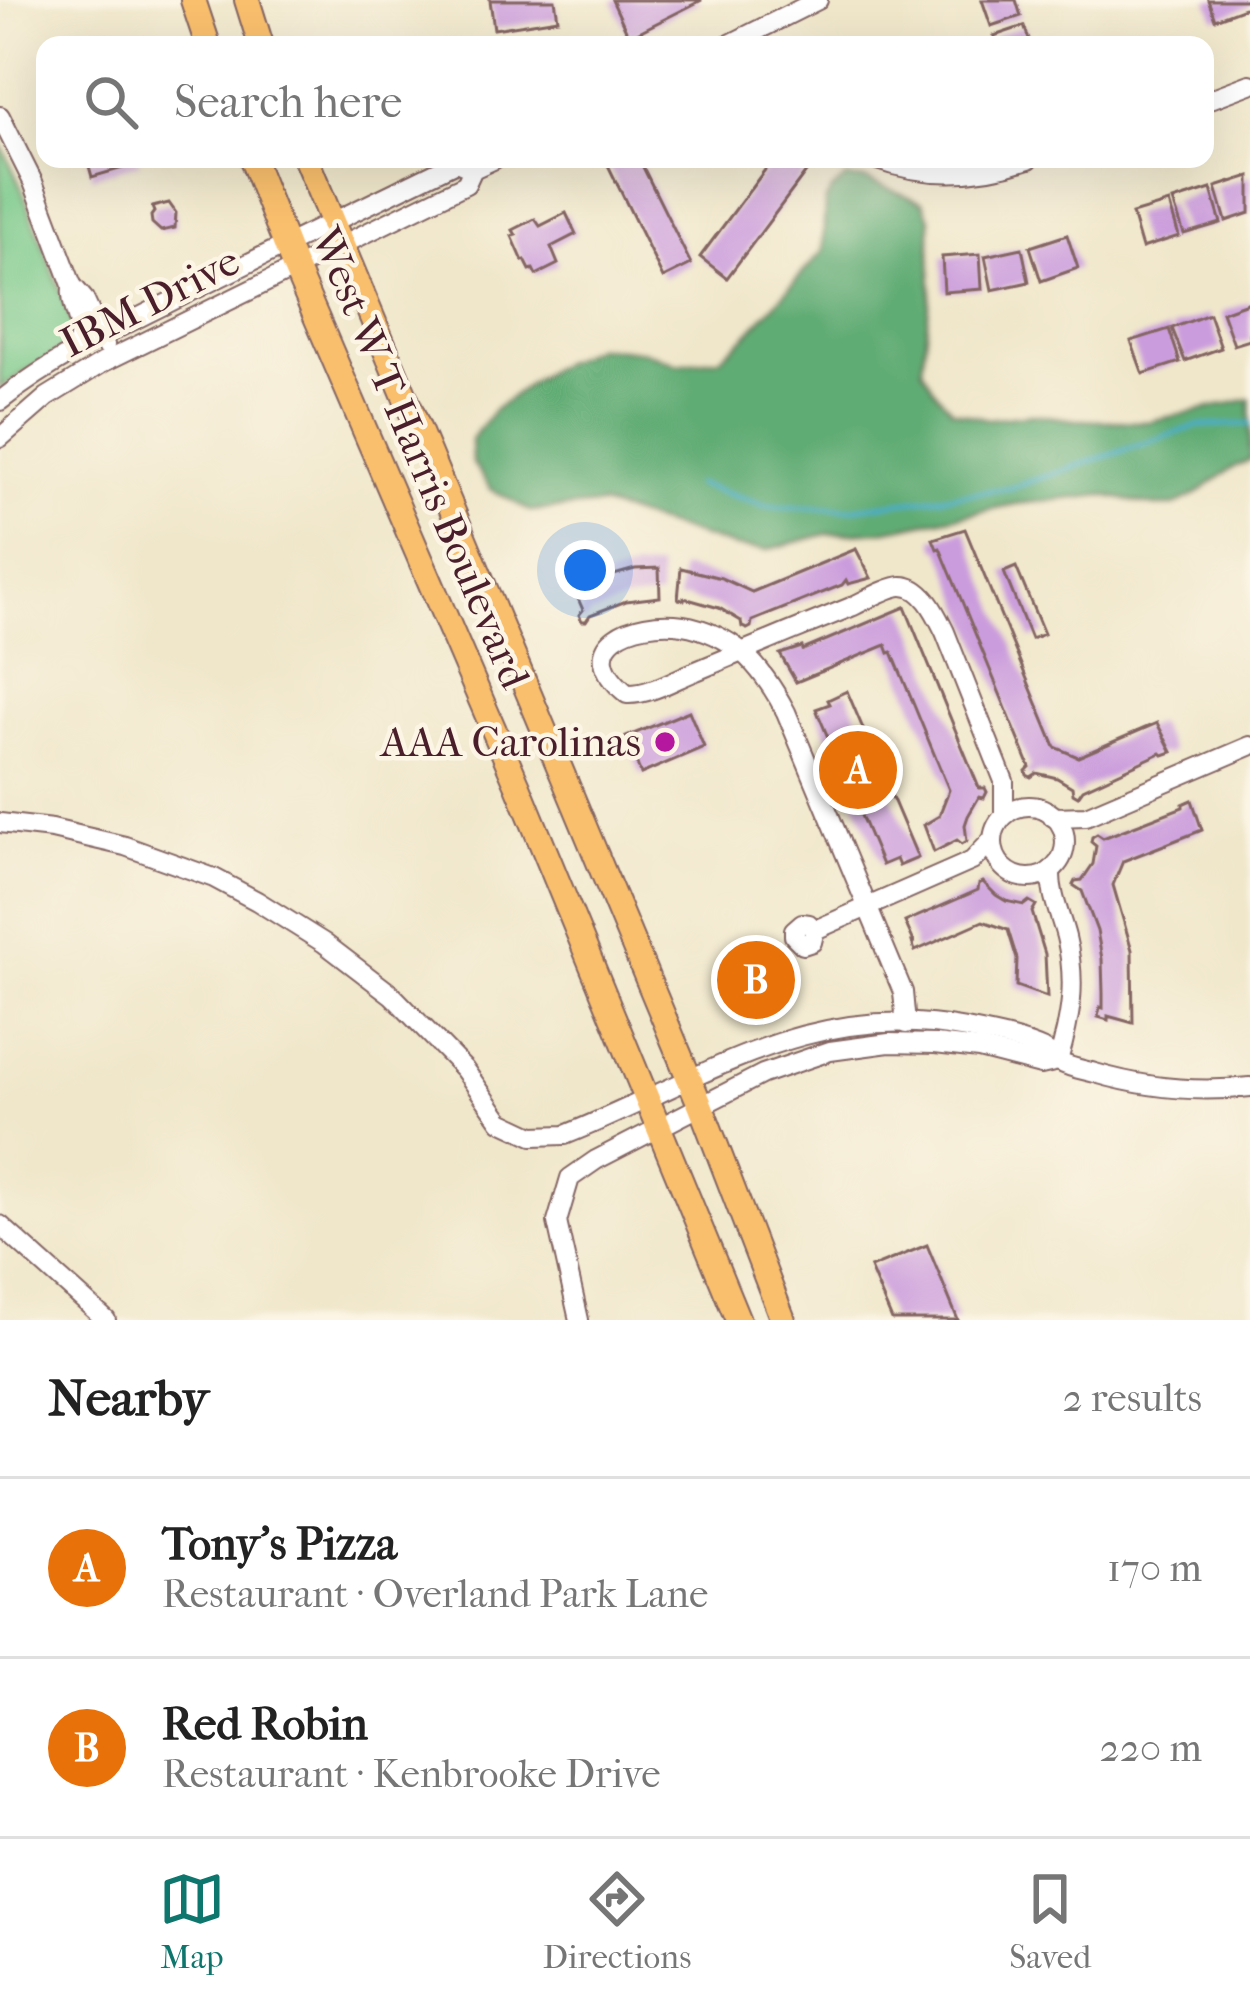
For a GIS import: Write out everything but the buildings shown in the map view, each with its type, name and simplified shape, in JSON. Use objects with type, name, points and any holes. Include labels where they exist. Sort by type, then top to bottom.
[{"type":"main road","points":[[193,0],[205,36]]},
{"type":"main road","points":[[247,0],[258,36]]},
{"type":"main road","name":"West W T Harris Boulevard","points":[[255,168],[738,1320]]},
{"type":"main road","name":"West W T Harris Boulevard","points":[[310,168],[701,1107],[783,1320]]},
{"type":"street","points":[[759,36],[818,0]]},
{"type":"street","points":[[1214,97],[1250,84]]},
{"type":"street","points":[[0,116],[33,182],[72,285],[84,298],[111,358]]},
{"type":"street","name":"IBM Drive","points":[[0,401],[101,336],[466,184],[475,168]]},
{"type":"street","points":[[906,168],[970,173],[998,168]]},
{"type":"street","name":"IBM Drive","points":[[0,438],[47,398],[111,358],[290,257]]},
{"type":"street","points":[[72,285],[70,300],[81,330],[74,351]]},
{"type":"street","points":[[906,1024],[904,992],[778,695],[742,652],[695,628],[636,626],[611,640],[604,663],[619,687],[638,695],[742,652],[901,586],[910,588],[934,610],[945,632],[1004,781],[1004,815]]},
{"type":"street","points":[[1054,817],[1086,816],[1250,746]]},
{"type":"street","points":[[1004,781],[1029,806]]},
{"type":"street","points":[[1029,806],[1054,817],[1064,842],[1060,859],[1042,874],[1017,876],[995,855],[995,827],[1004,815],[1029,806]]},
{"type":"street","points":[[1064,842],[1086,816]]},
{"type":"street","points":[[0,824],[101,840],[169,860],[286,917],[392,995],[464,1070],[501,1121],[524,1134],[565,1135],[773,1044],[857,1024],[970,1030],[1047,1051],[1058,1061],[1120,1080],[1184,1090],[1250,1087]]},
{"type":"street","points":[[815,930],[972,861],[993,839]]},
{"type":"street","points":[[972,861],[1000,863]]},
{"type":"street","points":[[1042,874],[1066,934],[1071,963],[1073,1004],[1058,1061]]},
{"type":"street","points":[[579,1320],[557,1229],[570,1178],[589,1164],[779,1066],[830,1051],[870,1045],[947,1044],[1041,1065],[1058,1061]]},
{"type":"street","points":[[0,1226],[106,1320]]},
{"type":"green space","points":[[0,142],[75,329],[67,347],[0,388]]},
{"type":"green space","points":[[846,178],[867,180],[923,202],[930,218],[931,289],[922,368],[952,410],[988,419],[1033,414],[1147,422],[1250,399],[1250,460],[1174,506],[1104,495],[1016,504],[883,531],[827,534],[766,550],[735,547],[601,505],[530,511],[491,489],[472,462],[471,440],[493,411],[549,369],[596,347],[644,351],[678,364],[720,358],[823,251],[825,202]]},
{"type":"waterway","points":[[696,484],[766,506],[847,509],[1011,488],[1197,426],[1250,424]]},
{"type":"place","name":"AAA Carolinas","points":[[665,742]]},
{"type":"place","name":"Tony's Pizza","points":[[858,770]]},
{"type":"place","name":"Red Robin","points":[[756,980]]}]
